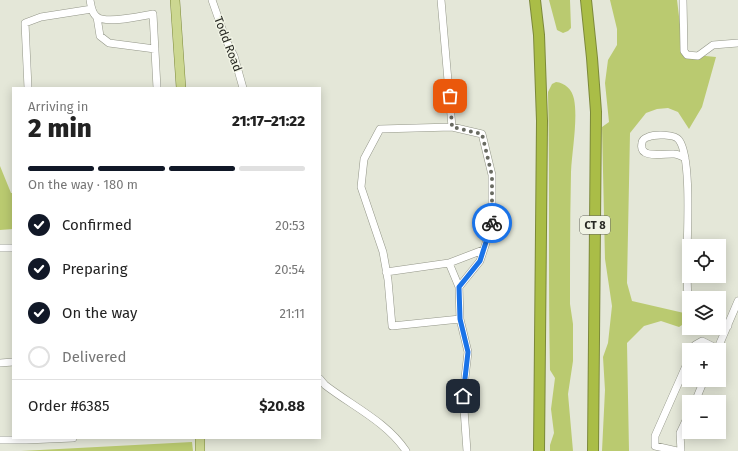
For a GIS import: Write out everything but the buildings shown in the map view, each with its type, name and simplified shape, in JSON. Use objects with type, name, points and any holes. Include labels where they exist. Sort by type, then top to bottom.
[{"type":"highway","points":[[535,0],[542,121],[539,451]]},
{"type":"highway","name":"CT 8","points":[[586,0],[596,112],[593,451]]},
{"type":"main road","points":[[175,0],[180,87]]},
{"type":"main road","points":[[200,439],[200,451]]},
{"type":"street","points":[[90,0],[92,9],[97,17],[100,36],[110,43],[155,49]]},
{"type":"street","name":"Todd Road","points":[[212,0],[223,33],[234,56],[243,87]]},
{"type":"street","points":[[441,0],[452,127]]},
{"type":"street","points":[[683,0],[684,51],[687,55],[698,56],[713,45],[738,43]]},
{"type":"street","points":[[28,87],[25,23],[41,17],[92,9]]},
{"type":"street","points":[[97,17],[106,20],[153,14],[157,87]]},
{"type":"street","points":[[459,287],[480,261],[492,225],[492,176],[482,134],[452,127],[380,129],[364,159],[361,187],[383,252],[392,326],[460,319]]},
{"type":"street","points":[[685,158],[674,154],[649,155],[645,153],[642,148],[642,143],[645,138],[649,136],[674,135],[679,139],[682,146],[685,158],[688,189],[688,291]]},
{"type":"street","points":[[0,248],[12,248]]},
{"type":"street","points":[[386,272],[449,263],[483,250]]},
{"type":"street","points":[[449,263],[459,287],[460,319],[468,352],[463,396],[467,451]]},
{"type":"street","points":[[721,343],[738,301]]},
{"type":"street","points":[[0,362],[12,362]]},
{"type":"street","points":[[677,451],[655,446],[655,436],[682,375]]},
{"type":"street","points":[[321,380],[325,385],[369,415],[400,441],[406,451]]},
{"type":"street","points":[[681,451],[680,433],[682,429]]},
{"type":"street","points":[[0,440],[50,439]]},
{"type":"green space","points":[[549,0],[570,0],[571,28],[568,31],[563,33],[557,30]]},
{"type":"green space","points":[[610,0],[677,0],[683,49],[695,55],[716,57],[702,107],[689,129],[678,112],[668,108],[657,109],[646,113],[630,133],[627,283],[632,301],[682,313],[682,325],[679,327],[661,321],[644,326],[627,343],[629,451],[602,451],[605,390],[603,357],[608,343],[612,306],[605,259],[602,127],[609,122],[605,83],[608,60],[617,45],[617,29]]},
{"type":"green space","points":[[556,82],[565,85],[570,89],[573,95],[575,107],[570,222],[570,304],[573,324],[573,361],[568,394],[573,451],[550,451],[550,445],[554,433],[551,409],[555,378],[550,370],[548,92],[552,84]]},
{"type":"green space","points":[[0,166],[12,193],[12,229],[0,230]]},
{"type":"green space","points":[[192,442],[193,451],[21,451]]},
{"type":"way so far","points":[[450,96],[452,127],[482,134],[492,176],[492,223]]},
{"type":"route","points":[[463,396],[468,352],[460,319],[459,287],[480,261],[492,223]]}]
